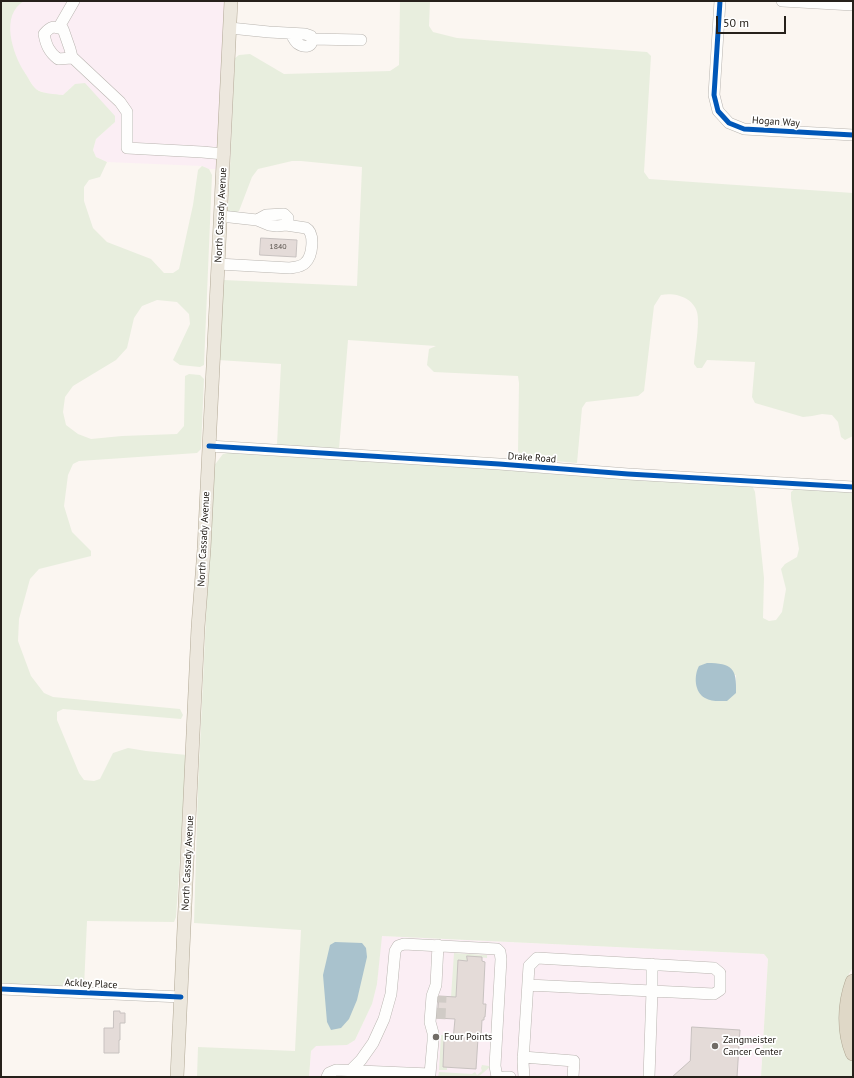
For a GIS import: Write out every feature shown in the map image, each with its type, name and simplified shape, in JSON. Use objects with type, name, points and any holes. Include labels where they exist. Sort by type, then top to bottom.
[{"type":"highway","points":[[853,982],[847,1007],[847,1022],[848,1036],[853,1053]]},
{"type":"main road","name":"North Cassady Avenue","points":[[177,1077],[198,627],[204,549],[231,1]]},
{"type":"street","points":[[59,28],[74,1]]},
{"type":"street","name":"Hogan Way","points":[[720,1],[714,95],[718,111],[729,123],[744,129],[853,135]]},
{"type":"street","points":[[782,1],[853,5]]},
{"type":"street","points":[[72,58],[58,59],[52,55],[46,45],[44,34],[49,28],[56,26],[63,29],[72,58],[104,86],[120,102],[127,112],[127,148],[224,154]]},
{"type":"street","points":[[230,28],[310,35],[312,39],[361,40]]},
{"type":"street","points":[[218,264],[290,268],[301,266],[310,256],[312,236],[309,229],[306,228],[286,225],[269,225],[257,220],[221,216]]},
{"type":"street","name":"Drake Road","points":[[209,446],[499,464],[628,474],[853,487]]},
{"type":"street","points":[[351,1070],[361,1060],[373,1043],[384,1019],[391,994],[395,950],[398,946],[404,944],[438,945],[497,948],[500,952],[502,959],[495,1066],[496,1077]]},
{"type":"street","points":[[327,1077],[329,1073],[336,1070],[430,1074],[433,1032],[430,1022],[432,996],[436,985],[438,945]]},
{"type":"street","points":[[524,1077],[523,1057],[529,966],[537,958],[714,968],[720,973],[720,990],[714,994],[528,985]]},
{"type":"street","points":[[649,1077],[652,964]]},
{"type":"street","points":[[436,985],[441,996]]},
{"type":"street","name":"Ackley Place","points":[[1,989],[181,997]]},
{"type":"street","points":[[433,1032],[440,1019]]},
{"type":"street","points":[[523,1057],[574,1061],[573,1077]]},
{"type":"street","points":[[504,1077],[510,1077]]},
{"type":"shaded area","points":[[24,1],[237,1],[230,169],[209,169],[202,166],[107,162],[96,157],[93,150],[96,139],[115,122],[75,84],[63,95],[48,94],[35,89],[17,61],[7,35],[7,20],[11,10],[19,3]]},
{"type":"shaded area","points":[[381,936],[764,954],[768,959],[761,1077],[309,1077],[311,1051],[316,1045],[347,1045],[355,1040],[372,1004],[377,984]]},
{"type":"green space","points":[[1,1],[24,1],[17,7],[12,15],[10,25],[11,35],[20,65],[35,88],[45,93],[63,95],[75,84],[85,83],[115,116],[115,122],[96,139],[93,150],[96,157],[107,162],[100,177],[89,180],[84,187],[84,201],[93,228],[107,242],[151,259],[164,273],[173,273],[179,269],[193,205],[198,170],[202,166],[209,169],[212,175],[204,365],[200,367],[180,365],[173,360],[190,324],[189,314],[177,302],[157,300],[142,306],[134,318],[127,348],[116,360],[73,386],[65,397],[63,412],[66,425],[78,434],[91,439],[177,434],[184,426],[185,376],[189,374],[200,375],[204,379],[201,449],[197,453],[79,461],[73,464],[68,475],[64,506],[72,532],[91,551],[91,556],[39,569],[30,579],[19,619],[18,641],[31,676],[44,693],[53,697],[180,709],[183,715],[181,719],[63,709],[57,712],[57,720],[79,773],[84,780],[94,781],[100,779],[113,753],[128,748],[187,755],[176,917],[174,922],[87,921],[84,987],[1,985]]},
{"type":"green space","points":[[400,1],[430,1],[429,26],[433,32],[457,38],[647,52],[651,56],[644,172],[649,179],[853,193],[853,436],[845,440],[841,437],[838,422],[832,415],[822,414],[803,417],[755,403],[752,397],[755,362],[707,360],[702,368],[697,368],[694,364],[698,330],[698,317],[695,307],[687,299],[677,295],[666,294],[661,295],[654,306],[644,391],[638,396],[586,402],[582,408],[577,463],[522,458],[518,451],[518,376],[434,372],[427,365],[429,349],[436,346],[348,340],[339,449],[277,445],[281,364],[218,360],[223,280],[357,286],[362,167],[292,161],[258,169],[252,177],[239,211],[232,214],[228,211],[235,58],[239,55],[250,54],[284,74],[390,71],[399,65]]},
{"type":"green space","points":[[232,452],[752,485],[755,492],[764,578],[763,618],[769,621],[776,620],[782,612],[786,589],[781,569],[785,564],[797,557],[799,549],[791,492],[797,487],[853,490],[853,967],[849,974],[844,993],[844,1042],[853,1064],[853,1077],[761,1077],[768,959],[764,954],[382,936],[377,984],[372,1004],[355,1040],[347,1045],[316,1046],[311,1051],[309,1077],[197,1077],[198,1047],[295,1051],[301,930],[194,923],[198,788],[213,467],[223,454]],"holes":[[[736,675],[736,693],[696,682]]]},
{"type":"green space","points":[[454,953],[487,955],[487,958],[467,956],[467,961],[458,960],[456,997],[451,997]]},
{"type":"green space","points":[[441,1035],[443,1035],[444,1040],[443,1067],[447,1067],[447,1070],[439,1070]]},
{"type":"green space","points":[[482,1065],[490,1067],[478,1077],[438,1077],[439,1072],[472,1074],[475,1072],[477,1075],[482,1071]]},
{"type":"water","points":[[707,663],[722,664],[731,669],[734,673],[736,693],[727,701],[710,700],[705,698],[699,692],[696,683],[697,670],[699,666]]},
{"type":"water","points":[[335,942],[362,943],[366,948],[367,957],[357,1000],[349,1019],[341,1028],[331,1030],[327,1022],[323,975],[330,945]]},
{"type":"building","points":[[261,238],[297,240],[296,257],[260,255]]},
{"type":"building","points":[[467,956],[482,957],[482,961],[485,962],[483,1004],[486,1004],[485,1017],[484,1020],[482,1020],[481,1038],[478,1038],[476,1069],[443,1067],[444,1040],[453,1040],[455,1019],[437,1018],[439,996],[456,997],[458,960],[467,961]]},
{"type":"building","points":[[114,1011],[125,1013],[125,1023],[120,1023],[119,1053],[104,1053],[104,1028],[113,1028]]},
{"type":"building","name":"Zangmeister Cancer Center","points":[[692,1027],[740,1030],[737,1077],[672,1077],[690,1061]]},
{"type":"tunnel","points":[[440,1019],[441,996]]},
{"type":"cycle path","points":[[720,1],[714,95],[718,111],[729,123],[744,129],[853,135]]},
{"type":"cycle path","points":[[209,446],[499,464],[628,474],[853,487]]},
{"type":"cycle path","points":[[1,989],[181,997]]},
{"type":"place","name":"Four Points","points":[[436,1037]]},
{"type":"place","name":"Zangmeister Cancer Center","points":[[715,1046]]}]
